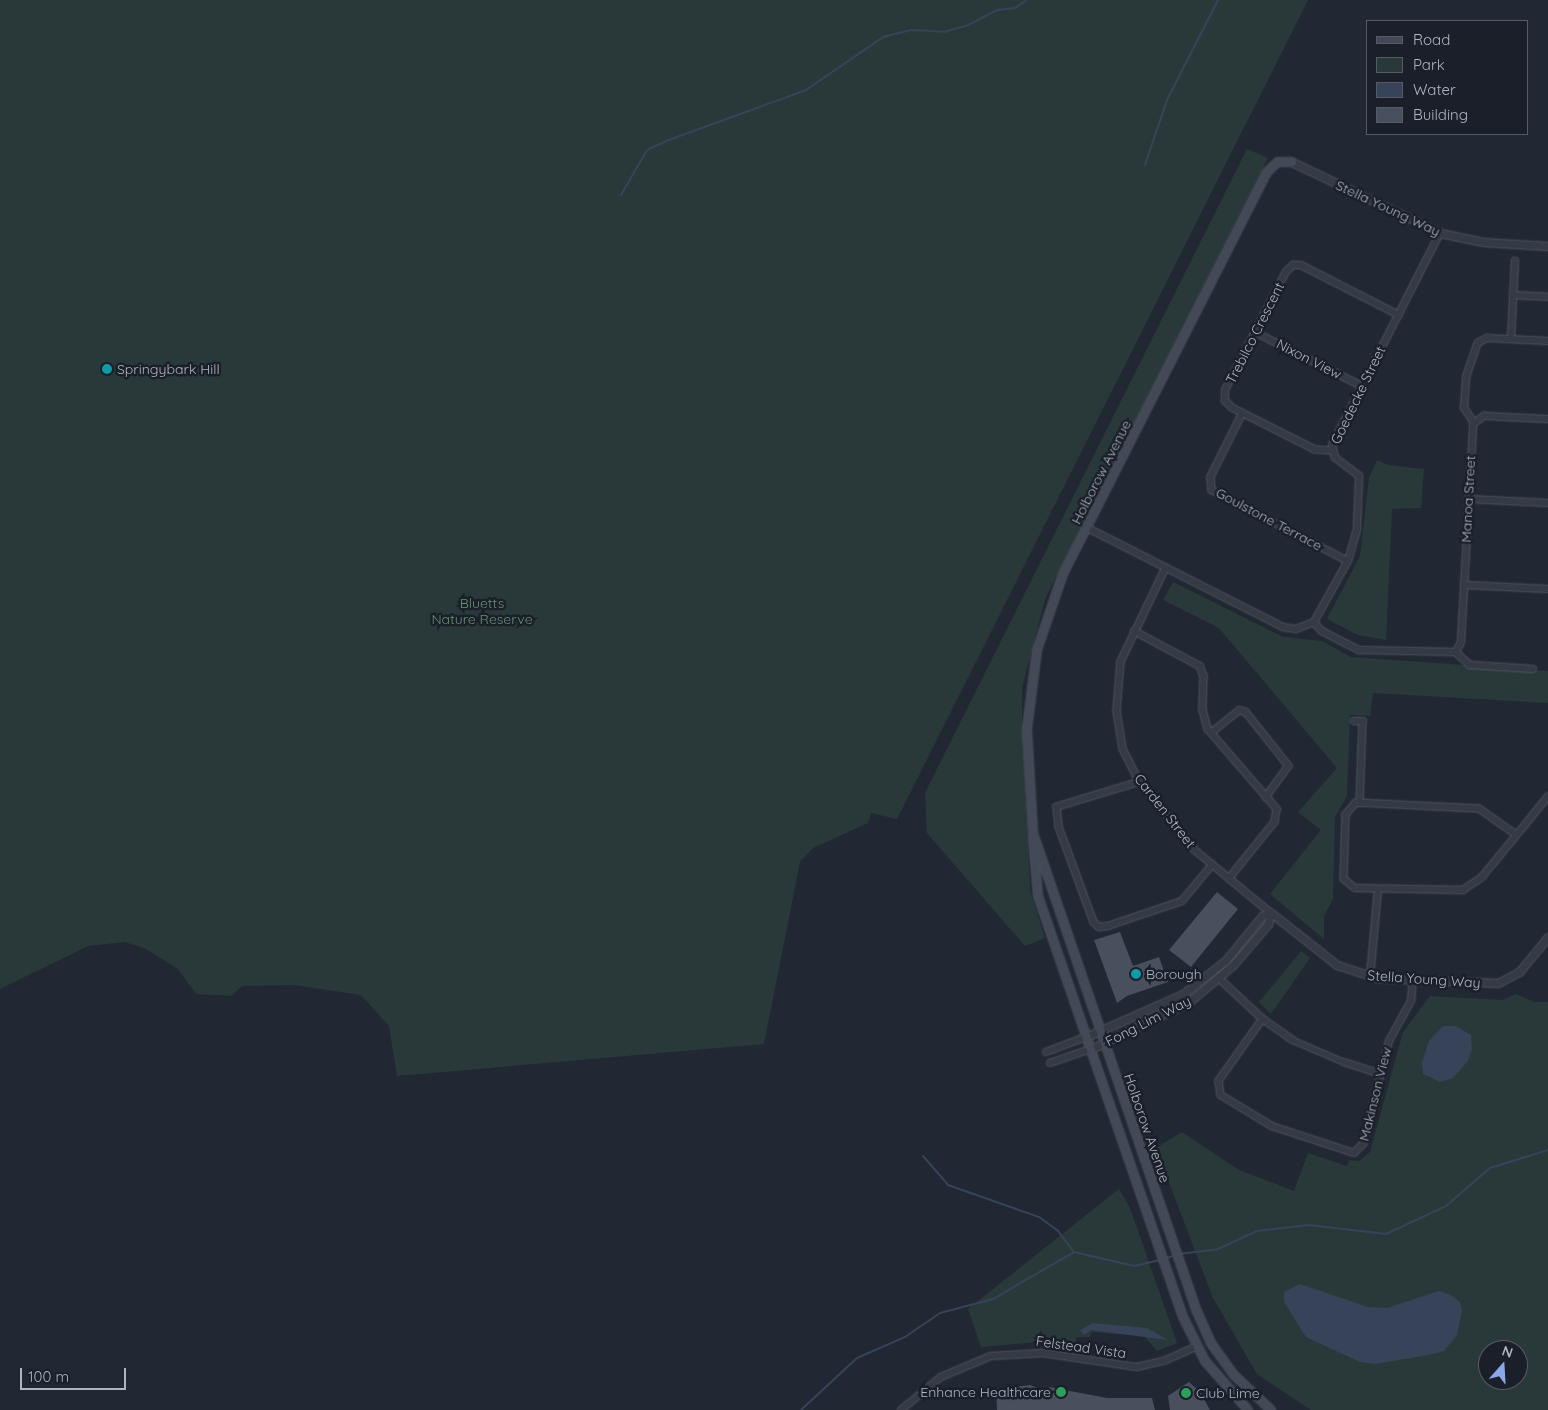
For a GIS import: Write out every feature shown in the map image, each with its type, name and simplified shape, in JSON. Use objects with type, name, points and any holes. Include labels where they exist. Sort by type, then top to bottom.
[{"type":"main road","name":"Holborow Avenue","points":[[1248,1410],[1196,1347],[1183,1317],[1038,896],[1032,868],[1033,833],[1027,729],[1034,666],[1050,604],[1086,527],[1266,173],[1278,162],[1292,162]]},
{"type":"main road","name":"Holborow Avenue","points":[[1033,833],[1197,1312],[1210,1340],[1234,1374],[1271,1410]]},
{"type":"main road","name":"Felstead Vista","points":[[1196,1347],[1210,1340]]},
{"type":"street","name":"Stella Young Way","points":[[1292,162],[1440,233],[1483,242],[1548,246]]},
{"type":"street","name":"Goedecke Street","points":[[1314,622],[1348,561],[1357,529],[1360,478],[1356,470],[1335,458],[1332,450],[1362,386],[1440,233]]},
{"type":"street","points":[[1511,339],[1515,261]]},
{"type":"street","name":"Trebilco Crescent","points":[[1332,450],[1315,450],[1243,413],[1227,404],[1224,394],[1286,272],[1295,265],[1399,315]]},
{"type":"street","points":[[1513,295],[1548,296]]},
{"type":"street","name":"Nixon View","points":[[1255,332],[1362,386]]},
{"type":"street","points":[[1548,341],[1485,338],[1476,346],[1466,377],[1464,408],[1474,422],[1484,416],[1548,419]]},
{"type":"street","name":"Goulstone Terrace","points":[[1243,413],[1211,476],[1212,490],[1348,561]]},
{"type":"street","name":"Manoa Street","points":[[1456,652],[1461,644],[1474,422]]},
{"type":"street","points":[[1468,499],[1548,503]]},
{"type":"street","points":[[1086,527],[1283,627],[1296,629],[1314,622],[1322,631],[1358,650],[1456,652],[1470,665],[1533,668]]},
{"type":"street","name":"Carden Street","points":[[1166,568],[1134,631],[1119,669],[1117,711],[1123,749],[1140,782],[1212,865],[1270,912]]},
{"type":"street","points":[[1464,584],[1548,589]]},
{"type":"street","points":[[1134,631],[1200,666],[1204,676],[1203,715],[1211,733],[1276,808],[1277,818],[1229,879]]},
{"type":"street","points":[[1211,733],[1239,710],[1246,712],[1289,766],[1266,798]]},
{"type":"street","points":[[1354,721],[1364,721],[1360,803]]},
{"type":"street","points":[[1140,782],[1057,807],[1059,827],[1094,922],[1099,927],[1108,926],[1182,901],[1212,865]]},
{"type":"street","points":[[1516,835],[1479,809],[1352,804],[1346,813],[1343,877],[1351,887],[1463,890],[1482,877],[1548,796]]},
{"type":"street","points":[[1370,977],[1378,889]]},
{"type":"street","name":"Stella Young Way","points":[[1270,912],[1330,960],[1370,977],[1504,982],[1519,972],[1548,937]]},
{"type":"street","name":"Fong Lim Way","points":[[1086,1037],[1183,994],[1226,960],[1262,916],[1270,913],[1268,924],[1219,978],[1178,1008],[1091,1049]]},
{"type":"street","points":[[1219,978],[1263,1019],[1293,1040],[1344,1062],[1381,1074]]},
{"type":"street","name":"Makinson View","points":[[1263,1019],[1220,1079],[1218,1089],[1235,1105],[1272,1126],[1348,1154],[1356,1153],[1363,1144],[1393,1030],[1411,1001],[1413,980]]},
{"type":"street","points":[[1046,1052],[1086,1037]]},
{"type":"street","points":[[1050,1063],[1091,1049]]},
{"type":"street","name":"Felstead Vista","points":[[901,1410],[941,1377],[991,1356],[1042,1353],[1137,1367],[1164,1361],[1196,1347]]},
{"type":"green space","name":"Bluetts Nature Reserve","points":[[0,0],[1308,0],[897,819],[871,813],[868,823],[813,848],[800,862],[764,1044],[397,1076],[389,1026],[361,995],[294,985],[242,986],[231,996],[196,994],[178,969],[146,949],[125,942],[88,946],[0,989]]},
{"type":"green space","points":[[1247,149],[1268,158],[1045,599],[1022,688],[1022,716],[1030,890],[1045,938],[1025,946],[927,833],[925,793]]},
{"type":"green space","points":[[1377,460],[1388,465],[1424,469],[1421,508],[1392,509],[1386,640],[1358,635],[1327,619],[1360,556],[1369,478]]},
{"type":"green space","points":[[1173,582],[1283,637],[1322,641],[1351,657],[1548,671],[1548,703],[1373,693],[1370,716],[1350,715],[1347,796],[1335,817],[1333,899],[1324,916],[1324,939],[1270,894],[1321,830],[1298,812],[1337,768],[1219,628],[1163,600]]},
{"type":"green space","points":[[1301,951],[1310,958],[1271,1014],[1259,1002]]},
{"type":"green space","points":[[1516,994],[1534,1002],[1548,1002],[1548,1410],[1311,1410],[1257,1374],[1213,1298],[1156,1148],[1182,1132],[1239,1170],[1294,1191],[1308,1153],[1347,1166],[1349,1160],[1359,1161],[1370,1152],[1403,1032],[1430,996],[1502,1000]]},
{"type":"green space","points":[[1119,1189],[1130,1208],[1177,1343],[1157,1351],[1144,1336],[1092,1332],[1090,1337],[1077,1337],[1073,1347],[1038,1342],[981,1347],[968,1309]]},
{"type":"water","points":[[1443,1026],[1456,1026],[1471,1035],[1472,1050],[1468,1061],[1453,1078],[1440,1082],[1423,1074],[1422,1063],[1429,1041]]},
{"type":"water","points":[[1300,1284],[1368,1307],[1387,1308],[1439,1291],[1451,1295],[1460,1302],[1462,1311],[1457,1335],[1444,1351],[1376,1364],[1360,1362],[1306,1337],[1284,1302],[1284,1292]]},
{"type":"water","points":[[1093,1323],[1147,1328],[1168,1340],[1091,1330],[1084,1335],[1080,1330]]},
{"type":"building","name":"Borough","points":[[1217,892],[1238,909],[1191,967],[1169,950]]},
{"type":"building","name":"Borough","points":[[1120,932],[1133,966],[1159,957],[1168,982],[1127,996],[1117,1003],[1094,940]]},
{"type":"building","points":[[1189,1382],[1200,1392],[1210,1410],[1170,1410],[1168,1396]]},
{"type":"building","points":[[1030,1385],[1048,1392],[1049,1387],[1107,1398],[1152,1398],[1155,1410],[997,1410],[996,1389]]},
{"type":"waterway","points":[[621,195],[647,150],[666,141],[806,90],[883,37],[911,30],[944,32],[968,25],[998,10],[1015,8],[1027,0]]},
{"type":"waterway","points":[[1145,165],[1167,100],[1218,0]]},
{"type":"waterway","points":[[1179,1254],[1218,1249],[1257,1231],[1309,1225],[1386,1234],[1446,1206],[1490,1168],[1548,1150]]},
{"type":"waterway","points":[[923,1156],[948,1185],[1039,1217],[1058,1231],[1074,1252]]},
{"type":"waterway","points":[[801,1410],[857,1358],[905,1337],[940,1313],[993,1299],[1074,1252],[1134,1266],[1161,1260]]},
{"type":"waterway","points":[[1165,1259],[1175,1255]]},
{"type":"place","name":"Springybark Hill","points":[[107,369]]},
{"type":"place","name":"Borough","points":[[1136,974]]},
{"type":"place","name":"Enhance Healthcare","points":[[1061,1392]]},
{"type":"place","name":"Club Lime","points":[[1186,1393]]}]
